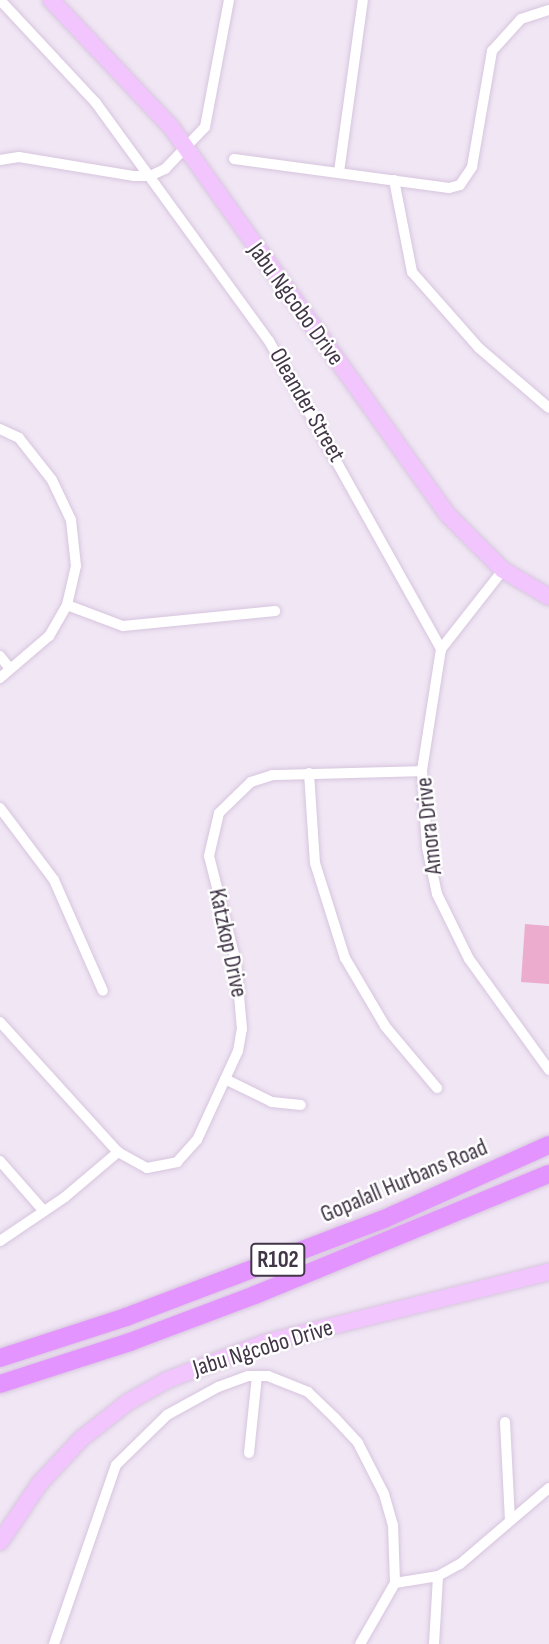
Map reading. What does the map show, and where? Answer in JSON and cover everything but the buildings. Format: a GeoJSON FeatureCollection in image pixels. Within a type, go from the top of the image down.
{"type":"FeatureCollection","features":[{"type":"Feature","properties":{"kind":"main road","name":"Jabu Ngcobo Drive"},"geometry":{"type":"LineString","coordinates":[[51,0],[145,96],[188,149],[447,514],[503,570],[549,597]]}},
{"type":"Feature","properties":{"kind":"main road","name":"Gopalall Hurbans Road"},"geometry":{"type":"LineString","coordinates":[[0,1358],[126,1317],[372,1224],[549,1144]]}},
{"type":"Feature","properties":{"kind":"main road","name":"Gopalall Hurbans Road"},"geometry":{"type":"LineString","coordinates":[[0,1384],[130,1342],[256,1295],[549,1174]]}},
{"type":"Feature","properties":{"kind":"main road","name":"Jabu Ngcobo Drive"},"geometry":{"type":"LineString","coordinates":[[0,1542],[40,1483],[80,1439],[128,1402],[167,1380],[264,1343],[549,1272]]}},
{"type":"Feature","properties":{"kind":"street","name":"Oleander Street"},"geometry":{"type":"LineString","coordinates":[[0,0],[96,103],[296,383],[441,649]]}},
{"type":"Feature","properties":{"kind":"street"},"geometry":{"type":"LineString","coordinates":[[0,160],[19,157],[150,176],[188,149],[205,127],[213,107],[229,0]]}},
{"type":"Feature","properties":{"kind":"street"},"geometry":{"type":"LineString","coordinates":[[339,172],[363,0]]}},
{"type":"Feature","properties":{"kind":"street"},"geometry":{"type":"LineString","coordinates":[[234,159],[449,188],[468,177],[492,51],[521,19],[549,10]]}},
{"type":"Feature","properties":{"kind":"street"},"geometry":{"type":"LineString","coordinates":[[394,180],[412,272],[479,348],[549,408]]}},
{"type":"Feature","properties":{"kind":"street"},"geometry":{"type":"LineString","coordinates":[[0,429],[19,438],[36,455],[71,520],[76,566],[67,605],[49,636],[0,678]]}},
{"type":"Feature","properties":{"kind":"street","name":"Amora Drive"},"geometry":{"type":"LineString","coordinates":[[503,570],[441,649],[422,771],[427,847],[437,894],[469,959],[549,1070]]}},
{"type":"Feature","properties":{"kind":"street"},"geometry":{"type":"LineString","coordinates":[[67,605],[123,626],[275,611]]}},
{"type":"Feature","properties":{"kind":"street"},"geometry":{"type":"LineString","coordinates":[[0,656],[10,669]]}},
{"type":"Feature","properties":{"kind":"street","name":"Katzkop Drive"},"geometry":{"type":"LineString","coordinates":[[0,1022],[118,1152],[147,1168],[177,1162],[197,1140],[240,1040],[243,997],[209,856],[214,825],[230,797],[251,782],[272,775],[422,771]]}},
{"type":"Feature","properties":{"kind":"street"},"geometry":{"type":"LineString","coordinates":[[309,773],[315,863],[345,958],[385,1026],[437,1088]]}},
{"type":"Feature","properties":{"kind":"street"},"geometry":{"type":"LineString","coordinates":[[0,808],[20,829],[54,880],[103,991]]}},
{"type":"Feature","properties":{"kind":"street"},"geometry":{"type":"LineString","coordinates":[[225,1079],[272,1102],[301,1105]]}},
{"type":"Feature","properties":{"kind":"street"},"geometry":{"type":"LineString","coordinates":[[0,1241],[42,1209],[65,1197],[118,1152]]}},
{"type":"Feature","properties":{"kind":"street"},"geometry":{"type":"LineString","coordinates":[[0,1161],[42,1209]]}},
{"type":"Feature","properties":{"kind":"street"},"geometry":{"type":"LineString","coordinates":[[249,1453],[257,1376]]}},
{"type":"Feature","properties":{"kind":"street"},"geometry":{"type":"LineString","coordinates":[[54,1644],[116,1465],[167,1415],[219,1387],[257,1376],[284,1379],[308,1392],[358,1443],[384,1494],[393,1525],[395,1583],[360,1644]]}},
{"type":"Feature","properties":{"kind":"street"},"geometry":{"type":"LineString","coordinates":[[505,1422],[510,1520]]}},
{"type":"Feature","properties":{"kind":"street"},"geometry":{"type":"LineString","coordinates":[[395,1583],[438,1576],[460,1564],[549,1488]]}},
{"type":"Feature","properties":{"kind":"street"},"geometry":{"type":"LineString","coordinates":[[434,1644],[438,1576]]}},
{"type":"Feature","properties":{"kind":"shaded area"},"geometry":{"type":"Polygon","coordinates":[[[525,924],[549,926],[549,984],[521,982],[525,924]]]}}]}
